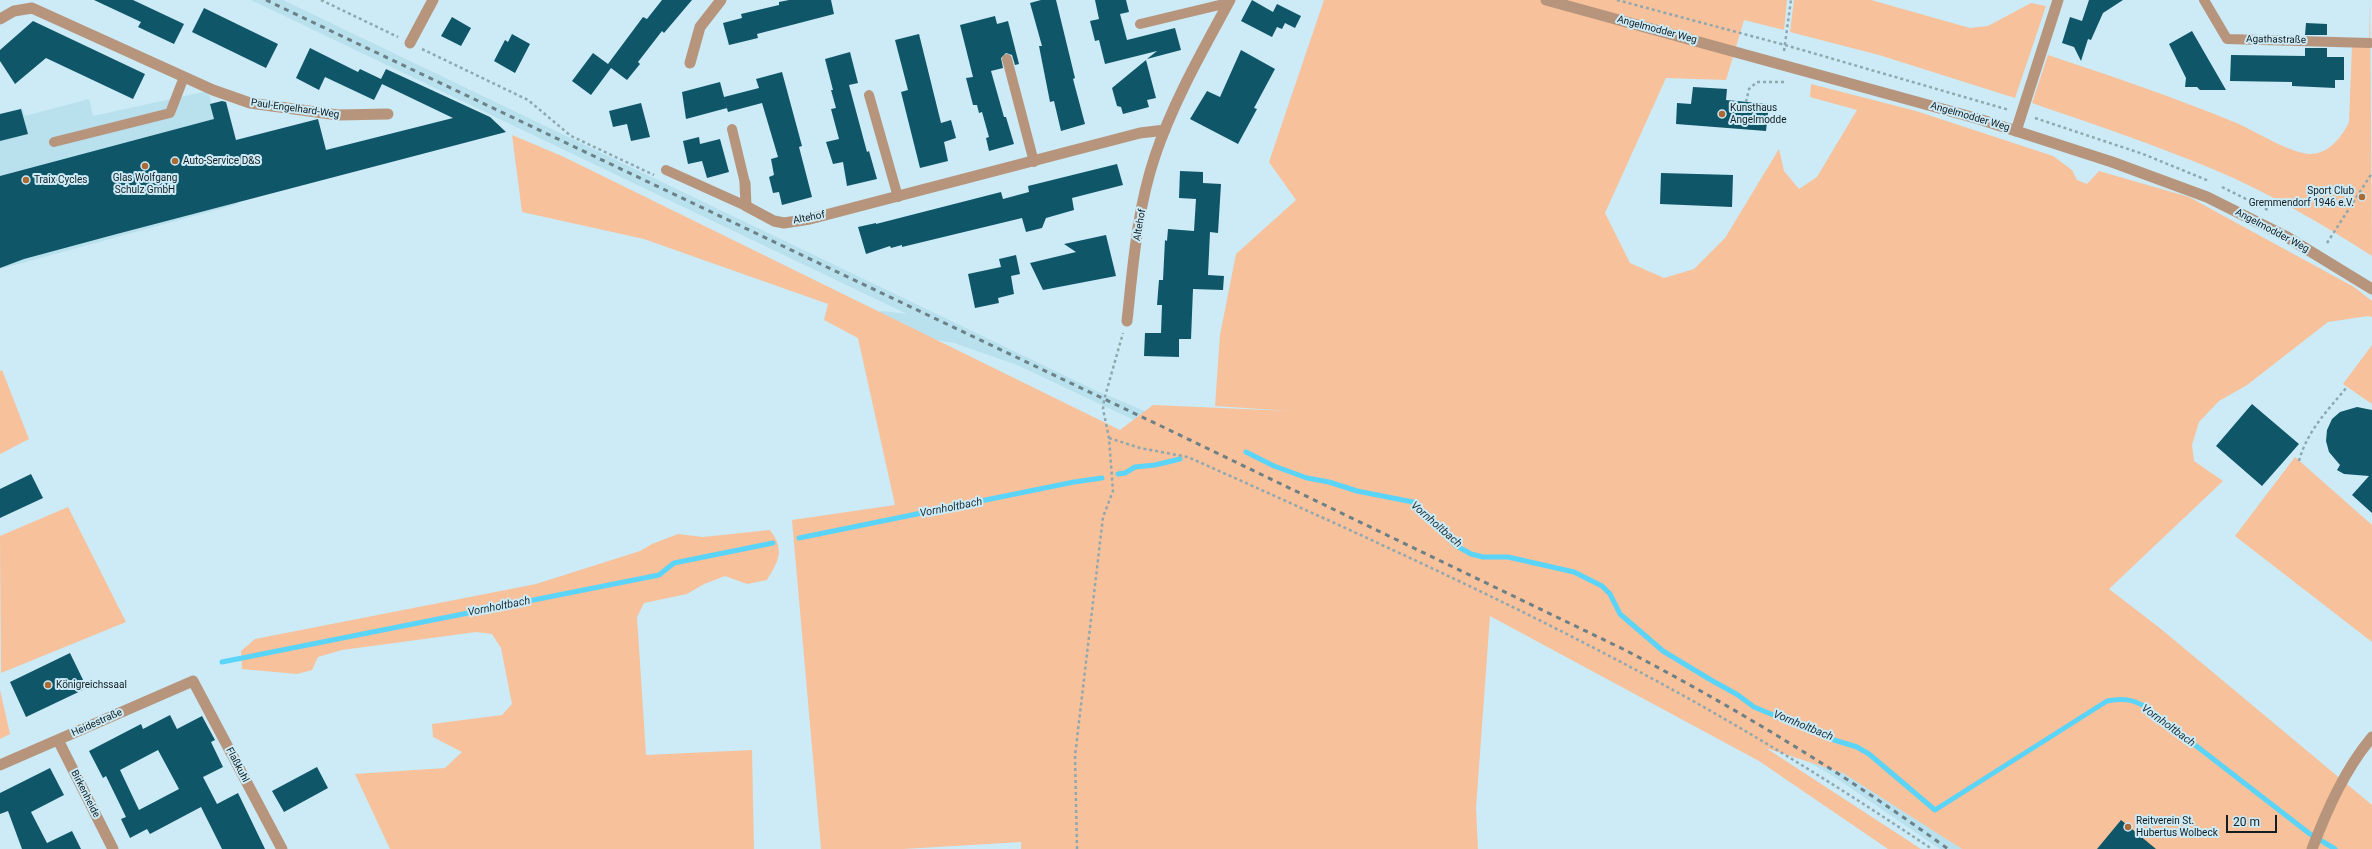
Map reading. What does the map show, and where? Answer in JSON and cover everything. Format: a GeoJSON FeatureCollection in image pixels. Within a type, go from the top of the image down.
{"type":"FeatureCollection","features":[{"type":"Feature","properties":{"kind":"street"},"geometry":{"type":"LineString","coordinates":[[410,43],[434,0]]}},
{"type":"Feature","properties":{"kind":"street"},"geometry":{"type":"LineString","coordinates":[[690,63],[700,27],[721,0]]}},
{"type":"Feature","properties":{"kind":"street","name":"Angelmodder Weg"},"geometry":{"type":"LineString","coordinates":[[1546,0],[2016,131],[2112,162],[2207,197],[2287,238],[2372,289]]}},
{"type":"Feature","properties":{"kind":"street"},"geometry":{"type":"LineString","coordinates":[[2016,131],[2058,0]]}},
{"type":"Feature","properties":{"kind":"street","name":"Altehof"},"geometry":{"type":"LineString","coordinates":[[1127,321],[1138,226],[1154,157],[1164,130],[1229,2]]}},
{"type":"Feature","properties":{"kind":"street","name":"Paul-Engelhard-Weg"},"geometry":{"type":"LineString","coordinates":[[0,19],[14,12],[32,8],[184,77],[250,103],[338,115],[388,114]]}},
{"type":"Feature","properties":{"kind":"street","name":"Altehof"},"geometry":{"type":"LineString","coordinates":[[746,206],[774,221],[784,223],[810,219],[1034,162],[1140,133],[1164,130]]}},
{"type":"Feature","properties":{"kind":"street"},"geometry":{"type":"LineString","coordinates":[[745,183],[746,206]]}},
{"type":"Feature","properties":{"kind":"street","name":"Heidestraße"},"geometry":{"type":"LineString","coordinates":[[0,765],[193,681]]}},
{"type":"Feature","properties":{"kind":"street","name":"Flaßkuhl"},"geometry":{"type":"LineString","coordinates":[[193,681],[282,849]]}},
{"type":"Feature","properties":{"kind":"street"},"geometry":{"type":"LineString","coordinates":[[2312,849],[2336,793],[2357,754],[2372,737]]}},
{"type":"Feature","properties":{"kind":"street","name":"Birkenheide"},"geometry":{"type":"LineString","coordinates":[[58,740],[113,849]]}},
{"type":"Feature","properties":{"kind":"lane","name":"Agathastraße"},"geometry":{"type":"LineString","coordinates":[[2204,0],[2227,39],[2370,43]]}},
{"type":"Feature","properties":{"kind":"lane","name":"Altehof"},"geometry":{"type":"LineString","coordinates":[[1140,24],[1229,2]]}},
{"type":"Feature","properties":{"kind":"lane"},"geometry":{"type":"LineString","coordinates":[[1007,60],[1034,162]]}},
{"type":"Feature","properties":{"kind":"lane"},"geometry":{"type":"LineString","coordinates":[[54,142],[170,113],[184,77]]}},
{"type":"Feature","properties":{"kind":"lane"},"geometry":{"type":"LineString","coordinates":[[869,95],[898,197]]}},
{"type":"Feature","properties":{"kind":"lane"},"geometry":{"type":"LineString","coordinates":[[732,129],[745,183]]}},
{"type":"Feature","properties":{"kind":"lane","name":"Altehof"},"geometry":{"type":"LineString","coordinates":[[666,170],[746,206]]}},
{"type":"Feature","properties":{"kind":"path"},"geometry":{"type":"LineString","coordinates":[[321,0],[390,33]]}},
{"type":"Feature","properties":{"kind":"path"},"geometry":{"type":"LineString","coordinates":[[1780,64],[1791,0]]}},
{"type":"Feature","properties":{"kind":"path"},"geometry":{"type":"LineString","coordinates":[[422,48],[528,100],[571,136],[656,176]]}},
{"type":"Feature","properties":{"kind":"path"},"geometry":{"type":"LineString","coordinates":[[1746,102],[1749,89],[1757,82],[1785,82]]}},
{"type":"Feature","properties":{"kind":"path"},"geometry":{"type":"LineString","coordinates":[[2327,243],[2372,173]]}},
{"type":"Feature","properties":{"kind":"path"},"geometry":{"type":"LineString","coordinates":[[1077,849],[1075,756],[1103,518],[1113,491],[1109,438],[1103,409],[1104,400],[1127,321]]}},
{"type":"Feature","properties":{"kind":"path"},"geometry":{"type":"LineString","coordinates":[[2300,461],[2304,445],[2315,426],[2347,387]]}},
{"type":"Feature","properties":{"kind":"path"},"geometry":{"type":"LineString","coordinates":[[1109,438],[1140,448],[1188,457],[1487,594],[1683,696],[1815,774],[1932,849]]}},
{"type":"Feature","properties":{"kind":"shaded area"},"geometry":{"type":"Polygon","coordinates":[[[251,0],[283,0],[1097,391],[1212,439],[1843,773],[1962,849],[1940,849],[1833,776],[1702,701],[1134,420],[1017,365],[954,343],[824,320],[883,311],[907,314],[251,0]]]}},
{"type":"Feature","properties":{"kind":"shaded area"},"geometry":{"type":"Polygon","coordinates":[[[1324,0],[1787,0],[1784,30],[1744,20],[1726,80],[1666,78],[1605,213],[1630,263],[1664,278],[1694,269],[1725,238],[1779,149],[1784,171],[1799,189],[1817,177],[1857,110],[1810,97],[1811,84],[1916,111],[2053,156],[2072,170],[2077,180],[2087,184],[2099,171],[2189,197],[2354,287],[2372,301],[2372,317],[2368,316],[2328,322],[2247,385],[2219,401],[2199,422],[2192,445],[2194,461],[2223,481],[2109,589],[2161,629],[2372,805],[2372,849],[1962,849],[1843,773],[1766,748],[1921,849],[1888,849],[1759,761],[1490,616],[1476,808],[1478,849],[1021,849],[1021,842],[903,849],[821,849],[792,520],[895,505],[858,338],[824,320],[828,304],[644,239],[522,212],[512,135],[564,157],[1120,430],[1153,405],[1290,411],[1215,406],[1220,335],[1236,254],[1296,200],[1269,162],[1324,0]]]}},
{"type":"Feature","properties":{"kind":"shaded area"},"geometry":{"type":"Polygon","coordinates":[[[1794,0],[1871,0],[1970,28],[1988,26],[2031,3],[2046,6],[2015,98],[1879,55],[1790,32],[1794,0]]]}},
{"type":"Feature","properties":{"kind":"shaded area"},"geometry":{"type":"Polygon","coordinates":[[[2370,0],[2372,256],[2295,210],[2256,189],[2215,170],[2147,143],[2032,103],[2048,55],[2142,87],[2211,113],[2243,126],[2290,149],[2309,154],[2316,154],[2334,144],[2349,122],[2352,45],[2369,45],[2370,0]]]}},
{"type":"Feature","properties":{"kind":"shaded area"},"geometry":{"type":"Polygon","coordinates":[[[208,91],[238,204],[0,269],[0,114],[22,108],[25,116],[89,99],[93,116],[208,91]]]}},
{"type":"Feature","properties":{"kind":"shaded area"},"geometry":{"type":"Polygon","coordinates":[[[2372,345],[2372,404],[2343,384],[2372,345]]]}},
{"type":"Feature","properties":{"kind":"shaded area"},"geometry":{"type":"Polygon","coordinates":[[[2,370],[29,439],[0,454],[0,371],[2,370]]]}},
{"type":"Feature","properties":{"kind":"shaded area"},"geometry":{"type":"Polygon","coordinates":[[[2295,457],[2372,525],[2372,642],[2235,536],[2295,457]]]}},
{"type":"Feature","properties":{"kind":"shaded area"},"geometry":{"type":"Polygon","coordinates":[[[68,507],[126,622],[1,673],[0,536],[68,507]]]}},
{"type":"Feature","properties":{"kind":"shaded area"},"geometry":{"type":"Polygon","coordinates":[[[770,530],[778,543],[779,555],[775,567],[767,580],[747,584],[725,576],[704,584],[687,594],[644,603],[637,617],[646,755],[752,750],[754,849],[390,849],[355,774],[445,768],[462,752],[433,737],[432,724],[502,715],[512,704],[501,648],[492,634],[476,632],[342,650],[318,657],[312,670],[297,674],[242,669],[241,651],[255,639],[536,584],[640,551],[652,544],[678,534],[703,537],[770,530]]]}},
{"type":"Feature","properties":{"kind":"shaded area"},"geometry":{"type":"Polygon","coordinates":[[[0,690],[10,734],[0,739],[0,690]]]}},
{"type":"Feature","properties":{"kind":"building"},"geometry":{"type":"Polygon","coordinates":[[[94,0],[133,0],[184,24],[174,44],[138,27],[141,22],[94,0]]]}},
{"type":"Feature","properties":{"kind":"building"},"geometry":{"type":"Polygon","coordinates":[[[662,0],[692,0],[664,33],[662,31],[638,62],[640,64],[627,80],[611,68],[591,95],[572,81],[593,53],[608,64],[643,17],[647,19],[662,0]]]}},
{"type":"Feature","properties":{"kind":"building"},"geometry":{"type":"Polygon","coordinates":[[[789,0],[831,0],[834,14],[757,34],[758,38],[729,45],[723,23],[742,18],[741,14],[779,5],[779,2],[789,0]]]}},
{"type":"Feature","properties":{"kind":"building"},"geometry":{"type":"Polygon","coordinates":[[[1041,0],[1056,0],[1075,78],[1073,79],[1085,124],[1061,131],[1054,101],[1050,102],[1039,46],[1042,46],[1030,3],[1041,0]]]}},
{"type":"Feature","properties":{"kind":"building"},"geometry":{"type":"Polygon","coordinates":[[[1095,0],[1126,0],[1129,12],[1120,14],[1127,40],[1175,28],[1181,50],[1147,59],[1157,51],[1105,64],[1099,40],[1095,41],[1090,21],[1099,19],[1095,0]]]}},
{"type":"Feature","properties":{"kind":"building"},"geometry":{"type":"Polygon","coordinates":[[[1252,0],[1273,12],[1277,4],[1301,16],[1295,28],[1285,23],[1282,29],[1277,27],[1272,37],[1241,21],[1252,0]]]}},
{"type":"Feature","properties":{"kind":"building"},"geometry":{"type":"Polygon","coordinates":[[[2089,0],[2123,0],[2103,13],[2091,40],[2088,39],[2081,61],[2074,47],[2062,43],[2070,17],[2082,21],[2089,0]]]}},
{"type":"Feature","properties":{"kind":"building"},"geometry":{"type":"Polygon","coordinates":[[[204,8],[278,44],[266,68],[192,32],[204,8]]]}},
{"type":"Feature","properties":{"kind":"building"},"geometry":{"type":"Polygon","coordinates":[[[995,16],[997,24],[1008,21],[1019,64],[1015,65],[1012,55],[1006,53],[1001,58],[1003,68],[991,71],[1004,117],[1006,117],[1014,144],[989,151],[986,138],[989,137],[982,112],[979,113],[977,105],[973,105],[966,78],[973,77],[960,25],[995,16]]]}},
{"type":"Feature","properties":{"kind":"building"},"geometry":{"type":"Polygon","coordinates":[[[452,17],[471,28],[461,46],[441,36],[452,17]]]}},
{"type":"Feature","properties":{"kind":"building"},"geometry":{"type":"Polygon","coordinates":[[[33,21],[145,74],[133,99],[46,58],[15,84],[0,61],[0,50],[33,21]]]}},
{"type":"Feature","properties":{"kind":"building"},"geometry":{"type":"Polygon","coordinates":[[[2306,23],[2327,24],[2327,35],[2305,35],[2306,23]]]}},
{"type":"Feature","properties":{"kind":"building"},"geometry":{"type":"Polygon","coordinates":[[[2192,31],[2226,90],[2200,90],[2197,87],[2185,87],[2186,78],[2169,44],[2192,31]]]}},
{"type":"Feature","properties":{"kind":"building"},"geometry":{"type":"Polygon","coordinates":[[[512,34],[530,44],[515,73],[494,61],[505,40],[508,42],[512,34]]]}},
{"type":"Feature","properties":{"kind":"building"},"geometry":{"type":"Polygon","coordinates":[[[919,34],[941,123],[951,120],[956,138],[944,142],[948,161],[920,168],[901,92],[908,90],[895,40],[919,34]]]}},
{"type":"Feature","properties":{"kind":"building"},"geometry":{"type":"Polygon","coordinates":[[[310,48],[358,72],[360,69],[381,79],[386,69],[490,117],[506,132],[113,235],[24,259],[0,268],[0,176],[214,119],[210,104],[222,101],[226,102],[236,140],[318,119],[326,150],[453,118],[382,84],[374,100],[325,77],[319,90],[296,78],[310,48]]]}},
{"type":"Feature","properties":{"kind":"building"},"geometry":{"type":"Polygon","coordinates":[[[2305,48],[2327,48],[2327,57],[2344,57],[2344,80],[2335,80],[2335,88],[2292,86],[2292,82],[2230,81],[2231,55],[2305,56],[2305,48]]]}},
{"type":"Feature","properties":{"kind":"building"},"geometry":{"type":"Polygon","coordinates":[[[1241,50],[1275,69],[1254,108],[1257,109],[1238,144],[1190,119],[1207,91],[1220,97],[1241,50]]]}},
{"type":"Feature","properties":{"kind":"building"},"geometry":{"type":"Polygon","coordinates":[[[850,52],[858,83],[849,85],[867,152],[869,151],[877,179],[847,186],[843,162],[833,164],[826,142],[839,139],[831,109],[836,108],[825,59],[850,52]]]}},
{"type":"Feature","properties":{"kind":"building"},"geometry":{"type":"Polygon","coordinates":[[[1146,60],[1156,98],[1147,100],[1149,107],[1123,114],[1121,107],[1117,106],[1112,88],[1146,60]]]}},
{"type":"Feature","properties":{"kind":"building"},"geometry":{"type":"Polygon","coordinates":[[[782,72],[802,146],[799,147],[812,197],[782,205],[779,192],[773,193],[769,177],[774,175],[771,159],[778,157],[762,103],[728,112],[724,97],[759,88],[756,79],[782,72]]]}},
{"type":"Feature","properties":{"kind":"building"},"geometry":{"type":"Polygon","coordinates":[[[720,82],[727,108],[686,119],[682,92],[720,82]]]}},
{"type":"Feature","properties":{"kind":"building","name":"Kunsthaus Angelmodde"},"geometry":{"type":"Polygon","coordinates":[[[1693,87],[1727,89],[1726,100],[1769,104],[1766,131],[1676,124],[1677,103],[1691,104],[1693,87]]]}},
{"type":"Feature","properties":{"kind":"building"},"geometry":{"type":"Polygon","coordinates":[[[641,103],[650,137],[631,141],[627,124],[613,127],[609,111],[641,103]]]}},
{"type":"Feature","properties":{"kind":"building"},"geometry":{"type":"Polygon","coordinates":[[[21,109],[28,134],[0,141],[0,114],[21,109]]]}},
{"type":"Feature","properties":{"kind":"building"},"geometry":{"type":"Polygon","coordinates":[[[699,137],[700,144],[720,139],[729,172],[707,178],[702,161],[688,164],[683,141],[699,137]]]}},
{"type":"Feature","properties":{"kind":"building"},"geometry":{"type":"Polygon","coordinates":[[[1117,164],[1123,185],[1072,198],[1074,210],[1046,218],[1042,228],[1026,232],[1022,218],[902,247],[902,245],[891,248],[890,246],[866,254],[858,227],[876,224],[1001,192],[1003,199],[1029,192],[1028,186],[1117,164]]]}},
{"type":"Feature","properties":{"kind":"building"},"geometry":{"type":"Polygon","coordinates":[[[1180,171],[1203,172],[1203,183],[1221,184],[1218,233],[1210,232],[1208,275],[1224,276],[1223,290],[1193,289],[1191,339],[1179,339],[1179,357],[1144,356],[1145,333],[1161,333],[1162,305],[1157,305],[1159,280],[1163,280],[1165,240],[1167,241],[1168,229],[1194,231],[1196,199],[1179,198],[1180,171]]]}},
{"type":"Feature","properties":{"kind":"building"},"geometry":{"type":"Polygon","coordinates":[[[1661,173],[1733,175],[1732,207],[1660,204],[1661,173]]]}},
{"type":"Feature","properties":{"kind":"building"},"geometry":{"type":"Polygon","coordinates":[[[1106,235],[1116,276],[1043,290],[1030,263],[1076,252],[1064,244],[1106,235]]]}},
{"type":"Feature","properties":{"kind":"building"},"geometry":{"type":"Polygon","coordinates":[[[1016,255],[1020,274],[1011,276],[1014,294],[998,298],[999,303],[975,308],[968,274],[1001,267],[999,259],[1016,255]]]}},
{"type":"Feature","properties":{"kind":"building"},"geometry":{"type":"Polygon","coordinates":[[[2252,404],[2299,444],[2262,486],[2216,446],[2252,404]]]}},
{"type":"Feature","properties":{"kind":"building"},"geometry":{"type":"Polygon","coordinates":[[[2357,407],[2372,410],[2372,513],[2352,495],[2369,476],[2344,474],[2337,470],[2340,465],[2329,452],[2326,441],[2327,430],[2332,419],[2340,412],[2357,407]]]}},
{"type":"Feature","properties":{"kind":"building"},"geometry":{"type":"Polygon","coordinates":[[[31,474],[43,498],[0,518],[0,489],[31,474]]]}},
{"type":"Feature","properties":{"kind":"building","name":"Königreichssaal"},"geometry":{"type":"Polygon","coordinates":[[[70,653],[87,688],[26,717],[10,682],[70,653]]]}},
{"type":"Feature","properties":{"kind":"building"},"geometry":{"type":"Polygon","coordinates":[[[170,715],[177,729],[202,716],[215,740],[211,742],[223,767],[203,777],[217,804],[238,793],[265,849],[222,849],[201,807],[150,834],[147,829],[130,838],[121,819],[126,817],[106,776],[103,778],[89,751],[141,724],[143,729],[170,715]],[[158,750],[120,770],[139,810],[179,789],[158,750]]]}},
{"type":"Feature","properties":{"kind":"building"},"geometry":{"type":"Polygon","coordinates":[[[317,767],[328,788],[284,812],[272,791],[317,767]]]}},
{"type":"Feature","properties":{"kind":"building"},"geometry":{"type":"Polygon","coordinates":[[[50,768],[64,795],[31,812],[47,843],[72,831],[81,849],[22,849],[8,811],[0,814],[0,793],[50,768]]]}},
{"type":"Feature","properties":{"kind":"building"},"geometry":{"type":"Polygon","coordinates":[[[2121,820],[2156,849],[2097,849],[2121,820]]]}},
{"type":"Feature","properties":{"kind":"waterway","name":"Vornholtbach"},"geometry":{"type":"LineString","coordinates":[[1246,452],[1274,466],[1307,478],[1329,482],[1357,491],[1413,502],[1455,545],[1471,554],[1483,557],[1508,557],[1574,572],[1602,586],[1610,594],[1620,614],[1663,651],[1738,695],[1754,707],[1834,740],[1857,747],[1869,754],[1935,810],[2107,701],[2127,700],[2136,702],[2146,707],[2310,834],[2335,849]]}},
{"type":"Feature","properties":{"kind":"waterway","name":"Vornholtbach"},"geometry":{"type":"LineString","coordinates":[[1118,474],[1125,473],[1135,467],[1155,465],[1180,459]]}},
{"type":"Feature","properties":{"kind":"waterway","name":"Vornholtbach"},"geometry":{"type":"LineString","coordinates":[[799,538],[1074,482],[1102,478]]}},
{"type":"Feature","properties":{"kind":"waterway","name":"Vornholtbach"},"geometry":{"type":"LineString","coordinates":[[222,662],[659,575],[674,563],[773,543]]}},
{"type":"Feature","properties":{"kind":"railway"},"geometry":{"type":"LineString","coordinates":[[266,0],[1163,427],[1623,649],[1748,718],[1830,768],[1870,794],[1948,849]]}},
{"type":"Feature","properties":{"kind":"place","name":"Kunsthaus Angelmodde"},"geometry":{"type":"Point","coordinates":[1722,114]}},
{"type":"Feature","properties":{"kind":"place","name":"Auto-Service D&S"},"geometry":{"type":"Point","coordinates":[175,161]}},
{"type":"Feature","properties":{"kind":"place","name":"Glas Wolfgang Schulz GmbH"},"geometry":{"type":"Point","coordinates":[145,166]}},
{"type":"Feature","properties":{"kind":"place","name":"Traix Cycles"},"geometry":{"type":"Point","coordinates":[26,180]}},
{"type":"Feature","properties":{"kind":"place","name":"Sport Club Gremmendorf 1946 e.V."},"geometry":{"type":"Point","coordinates":[2362,197]}},
{"type":"Feature","properties":{"kind":"place","name":"Königreichssaal"},"geometry":{"type":"Point","coordinates":[48,685]}},
{"type":"Feature","properties":{"kind":"place","name":"Reitverein St. Hubertus Wolbeck"},"geometry":{"type":"Point","coordinates":[2128,827]}}]}
